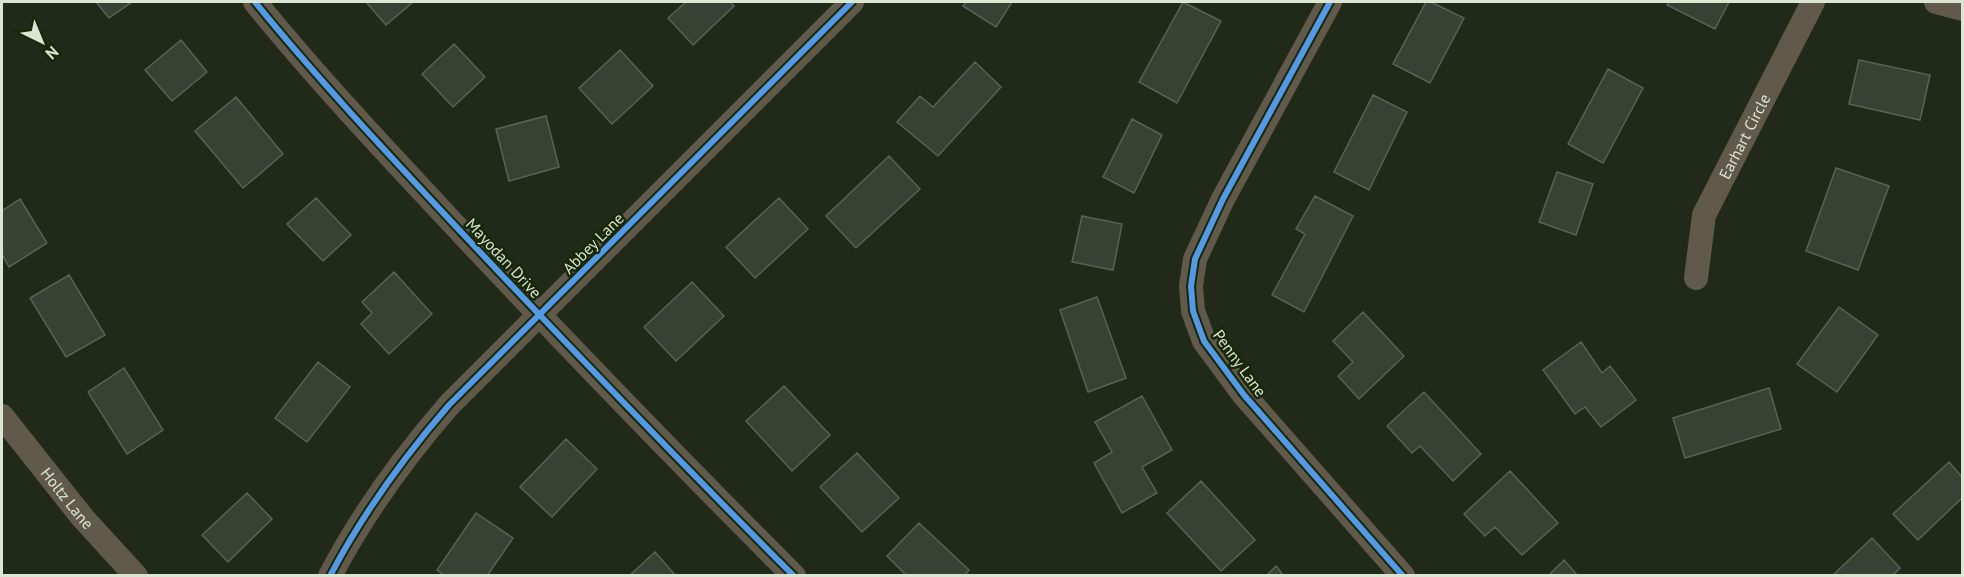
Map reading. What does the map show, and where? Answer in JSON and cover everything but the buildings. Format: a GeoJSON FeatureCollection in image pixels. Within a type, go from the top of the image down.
{"type":"FeatureCollection","features":[{"type":"Feature","properties":{"kind":"street","name":"Mayodan Drive"},"geometry":{"type":"LineString","coordinates":[[255,2],[343,105],[540,316],[794,576]]}},
{"type":"Feature","properties":{"kind":"street","name":"Abbey Lane"},"geometry":{"type":"LineString","coordinates":[[330,576],[351,536],[384,485],[449,405],[852,2]]}},
{"type":"Feature","properties":{"kind":"street","name":"Penny Lane"},"geometry":{"type":"LineString","coordinates":[[1330,2],[1223,199],[1195,259],[1191,286],[1193,311],[1204,341],[1244,394],[1403,576]]}},
{"type":"Feature","properties":{"kind":"street","name":"Earhart Circle"},"geometry":{"type":"LineString","coordinates":[[1696,278],[1704,214],[1813,2]]}},
{"type":"Feature","properties":{"kind":"street"},"geometry":{"type":"LineString","coordinates":[[1936,2],[1962,9]]}},
{"type":"Feature","properties":{"kind":"street","name":"Holtz Lane"},"geometry":{"type":"LineString","coordinates":[[2,416],[82,517],[136,576]]}},
{"type":"Feature","properties":{"kind":"cycle path"},"geometry":{"type":"LineString","coordinates":[[255,2],[331,91],[463,234],[710,492],[794,576]]}},
{"type":"Feature","properties":{"kind":"cycle path"},"geometry":{"type":"LineString","coordinates":[[330,576],[356,530],[385,487],[449,405],[852,2]]}},
{"type":"Feature","properties":{"kind":"cycle path"},"geometry":{"type":"LineString","coordinates":[[1330,2],[1223,199],[1195,259],[1191,286],[1193,311],[1204,341],[1244,395],[1403,576]]}}]}
